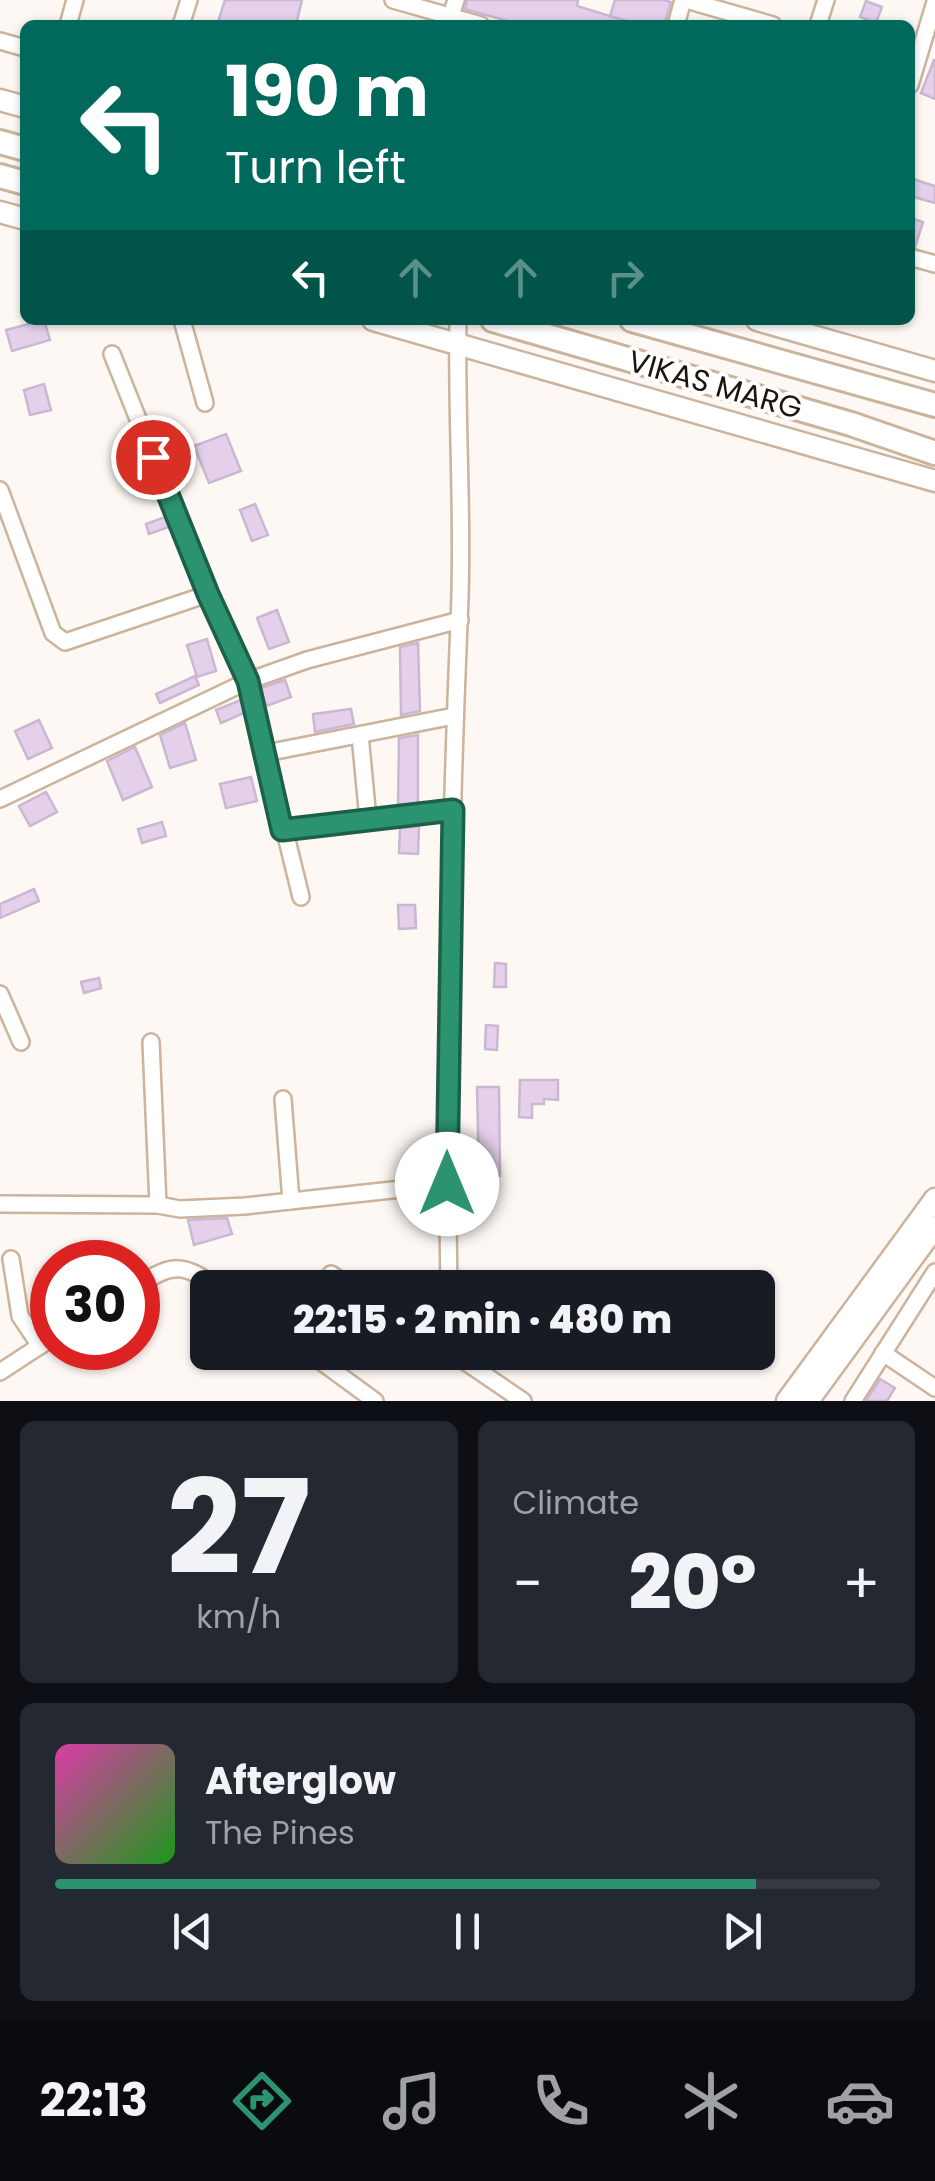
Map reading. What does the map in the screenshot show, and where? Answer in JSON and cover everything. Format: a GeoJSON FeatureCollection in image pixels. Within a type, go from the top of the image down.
{"type":"FeatureCollection","features":[{"type":"Feature","properties":{"kind":"main road","name":"VIKAS MARG"},"geometry":{"type":"LineString","coordinates":[[511,325],[851,424],[935,453]]}},
{"type":"Feature","properties":{"kind":"main road","name":"VIKAS MARG"},"geometry":{"type":"LineString","coordinates":[[650,325],[935,406]]}},
{"type":"Feature","properties":{"kind":"street"},"geometry":{"type":"LineString","coordinates":[[394,0],[452,14]]}},
{"type":"Feature","properties":{"kind":"street"},"geometry":{"type":"LineString","coordinates":[[684,0],[720,4],[761,20]]}},
{"type":"Feature","properties":{"kind":"street"},"geometry":{"type":"LineString","coordinates":[[915,69],[935,2]]}},
{"type":"Feature","properties":{"kind":"street"},"geometry":{"type":"LineString","coordinates":[[183,325],[205,404]]}},
{"type":"Feature","properties":{"kind":"street"},"geometry":{"type":"LineString","coordinates":[[391,325],[935,481]]}},
{"type":"Feature","properties":{"kind":"street"},"geometry":{"type":"LineString","coordinates":[[449,1270],[447,1184],[454,716],[460,620],[458,325]]}},
{"type":"Feature","properties":{"kind":"street"},"geometry":{"type":"LineString","coordinates":[[774,325],[935,371]]}},
{"type":"Feature","properties":{"kind":"street"},"geometry":{"type":"LineString","coordinates":[[112,354],[208,594],[248,681],[301,897]]}},
{"type":"Feature","properties":{"kind":"street"},"geometry":{"type":"LineString","coordinates":[[0,490],[53,633],[65,642],[208,594]]}},
{"type":"Feature","properties":{"kind":"street"},"geometry":{"type":"LineString","coordinates":[[0,799],[248,681],[307,660],[460,620]]}},
{"type":"Feature","properties":{"kind":"street"},"geometry":{"type":"LineString","coordinates":[[266,753],[454,716]]}},
{"type":"Feature","properties":{"kind":"street"},"geometry":{"type":"LineString","coordinates":[[360,734],[368,820]]}},
{"type":"Feature","properties":{"kind":"street"},"geometry":{"type":"LineString","coordinates":[[282,830],[453,810]]}},
{"type":"Feature","properties":{"kind":"street"},"geometry":{"type":"LineString","coordinates":[[0,994],[21,1042]]}},
{"type":"Feature","properties":{"kind":"street"},"geometry":{"type":"LineString","coordinates":[[151,1042],[158,1205]]}},
{"type":"Feature","properties":{"kind":"street"},"geometry":{"type":"LineString","coordinates":[[283,1099],[290,1202]]}},
{"type":"Feature","properties":{"kind":"street"},"geometry":{"type":"LineString","coordinates":[[0,1204],[158,1205],[180,1210],[447,1184]]}},
{"type":"Feature","properties":{"kind":"street"},"geometry":{"type":"LineString","coordinates":[[787,1401],[935,1199]]}},
{"type":"Feature","properties":{"kind":"street"},"geometry":{"type":"LineString","coordinates":[[808,1401],[935,1226]]}},
{"type":"Feature","properties":{"kind":"street"},"geometry":{"type":"LineString","coordinates":[[11,1259],[20,1316],[30,1326]]}},
{"type":"Feature","properties":{"kind":"street"},"geometry":{"type":"LineString","coordinates":[[160,1274],[174,1267],[190,1270]]}},
{"type":"Feature","properties":{"kind":"street"},"geometry":{"type":"LineString","coordinates":[[853,1401],[935,1272]]}},
{"type":"Feature","properties":{"kind":"street"},"geometry":{"type":"LineString","coordinates":[[0,1372],[30,1352]]}},
{"type":"Feature","properties":{"kind":"street"},"geometry":{"type":"LineString","coordinates":[[884,1353],[935,1388]]}},
{"type":"Feature","properties":{"kind":"street"},"geometry":{"type":"LineString","coordinates":[[333,1370],[375,1401]]}},
{"type":"Feature","properties":{"kind":"street"},"geometry":{"type":"LineString","coordinates":[[478,1370],[524,1401]]}},
{"type":"Feature","properties":{"kind":"building"},"geometry":{"type":"Polygon","coordinates":[[[225,0],[302,0],[297,20],[219,20],[225,0]]]}},
{"type":"Feature","properties":{"kind":"building"},"geometry":{"type":"Polygon","coordinates":[[[467,0],[578,0],[577,6],[622,20],[504,20],[465,9],[467,0]]]}},
{"type":"Feature","properties":{"kind":"building"},"geometry":{"type":"Polygon","coordinates":[[[615,0],[671,2],[666,20],[623,20],[610,16],[615,0]]]}},
{"type":"Feature","properties":{"kind":"building"},"geometry":{"type":"Polygon","coordinates":[[[866,1],[882,7],[877,20],[860,17],[866,1]]]}},
{"type":"Feature","properties":{"kind":"building"},"geometry":{"type":"Polygon","coordinates":[[[935,60],[935,99],[921,93],[935,60]]]}},
{"type":"Feature","properties":{"kind":"building"},"geometry":{"type":"Polygon","coordinates":[[[915,180],[935,186],[935,203],[915,197],[915,180]]]}},
{"type":"Feature","properties":{"kind":"building"},"geometry":{"type":"Polygon","coordinates":[[[915,220],[923,222],[915,247],[915,220]]]}},
{"type":"Feature","properties":{"kind":"building"},"geometry":{"type":"Polygon","coordinates":[[[46,325],[50,340],[12,351],[6,330],[46,325]]]}},
{"type":"Feature","properties":{"kind":"building"},"geometry":{"type":"Polygon","coordinates":[[[44,384],[51,410],[30,415],[24,390],[44,384]]]}},
{"type":"Feature","properties":{"kind":"building"},"geometry":{"type":"Polygon","coordinates":[[[226,434],[241,471],[209,483],[194,446],[226,434]]]}},
{"type":"Feature","properties":{"kind":"building"},"geometry":{"type":"Polygon","coordinates":[[[255,504],[268,535],[252,541],[240,510],[255,504]]]}},
{"type":"Feature","properties":{"kind":"building"},"geometry":{"type":"Polygon","coordinates":[[[165,517],[169,527],[149,534],[146,524],[165,517]]]}},
{"type":"Feature","properties":{"kind":"building"},"geometry":{"type":"Polygon","coordinates":[[[277,610],[289,642],[269,649],[257,618],[277,610]]]}},
{"type":"Feature","properties":{"kind":"building"},"geometry":{"type":"Polygon","coordinates":[[[207,639],[216,671],[197,677],[187,645],[207,639]]]}},
{"type":"Feature","properties":{"kind":"building"},"geometry":{"type":"Polygon","coordinates":[[[418,643],[420,711],[401,715],[400,647],[418,643]]]}},
{"type":"Feature","properties":{"kind":"building"},"geometry":{"type":"Polygon","coordinates":[[[195,676],[199,685],[160,703],[156,694],[195,676]]]}},
{"type":"Feature","properties":{"kind":"building"},"geometry":{"type":"Polygon","coordinates":[[[285,680],[291,697],[266,706],[261,688],[285,680]]]}},
{"type":"Feature","properties":{"kind":"building"},"geometry":{"type":"Polygon","coordinates":[[[241,700],[244,713],[221,723],[216,710],[241,700]]]}},
{"type":"Feature","properties":{"kind":"building"},"geometry":{"type":"Polygon","coordinates":[[[351,709],[354,724],[315,732],[313,714],[351,709]]]}},
{"type":"Feature","properties":{"kind":"building"},"geometry":{"type":"Polygon","coordinates":[[[39,720],[52,748],[28,759],[15,731],[39,720]]]}},
{"type":"Feature","properties":{"kind":"building"},"geometry":{"type":"Polygon","coordinates":[[[185,723],[196,760],[170,768],[160,735],[185,723]]]}},
{"type":"Feature","properties":{"kind":"building"},"geometry":{"type":"Polygon","coordinates":[[[418,735],[418,804],[398,805],[399,738],[418,735]]]}},
{"type":"Feature","properties":{"kind":"building"},"geometry":{"type":"Polygon","coordinates":[[[135,747],[152,787],[123,800],[107,761],[135,747]]]}},
{"type":"Feature","properties":{"kind":"building"},"geometry":{"type":"Polygon","coordinates":[[[251,777],[257,801],[226,808],[220,784],[251,777]]]}},
{"type":"Feature","properties":{"kind":"building"},"geometry":{"type":"Polygon","coordinates":[[[46,792],[57,812],[30,826],[19,806],[46,792]]]}},
{"type":"Feature","properties":{"kind":"building"},"geometry":{"type":"Polygon","coordinates":[[[162,822],[166,836],[142,843],[138,829],[162,822]]]}},
{"type":"Feature","properties":{"kind":"building"},"geometry":{"type":"Polygon","coordinates":[[[419,826],[418,854],[399,853],[400,828],[419,826]]]}},
{"type":"Feature","properties":{"kind":"building"},"geometry":{"type":"Polygon","coordinates":[[[34,889],[39,901],[0,918],[0,904],[34,889]]]}},
{"type":"Feature","properties":{"kind":"building"},"geometry":{"type":"Polygon","coordinates":[[[398,905],[415,905],[416,928],[399,929],[398,905]]]}},
{"type":"Feature","properties":{"kind":"building"},"geometry":{"type":"Polygon","coordinates":[[[495,963],[506,964],[506,987],[494,987],[495,963]]]}},
{"type":"Feature","properties":{"kind":"building"},"geometry":{"type":"Polygon","coordinates":[[[99,978],[101,988],[84,993],[81,982],[99,978]]]}},
{"type":"Feature","properties":{"kind":"building"},"geometry":{"type":"Polygon","coordinates":[[[486,1025],[498,1026],[497,1050],[485,1049],[486,1025]]]}},
{"type":"Feature","properties":{"kind":"building"},"geometry":{"type":"Polygon","coordinates":[[[520,1080],[558,1080],[558,1100],[544,1099],[544,1104],[532,1104],[532,1118],[519,1117],[520,1080]]]}},
{"type":"Feature","properties":{"kind":"building"},"geometry":{"type":"Polygon","coordinates":[[[477,1087],[499,1087],[500,1176],[479,1176],[477,1087]]]}},
{"type":"Feature","properties":{"kind":"building"},"geometry":{"type":"Polygon","coordinates":[[[227,1218],[232,1234],[194,1245],[188,1220],[227,1218]]]}},
{"type":"Feature","properties":{"kind":"building"},"geometry":{"type":"Polygon","coordinates":[[[880,1379],[895,1388],[887,1401],[866,1401],[880,1379]]]}},
{"type":"Feature","properties":{"kind":"route"},"geometry":{"type":"LineString","coordinates":[[153,457],[248,681],[282,830],[453,810],[447,1184]]}}]}
